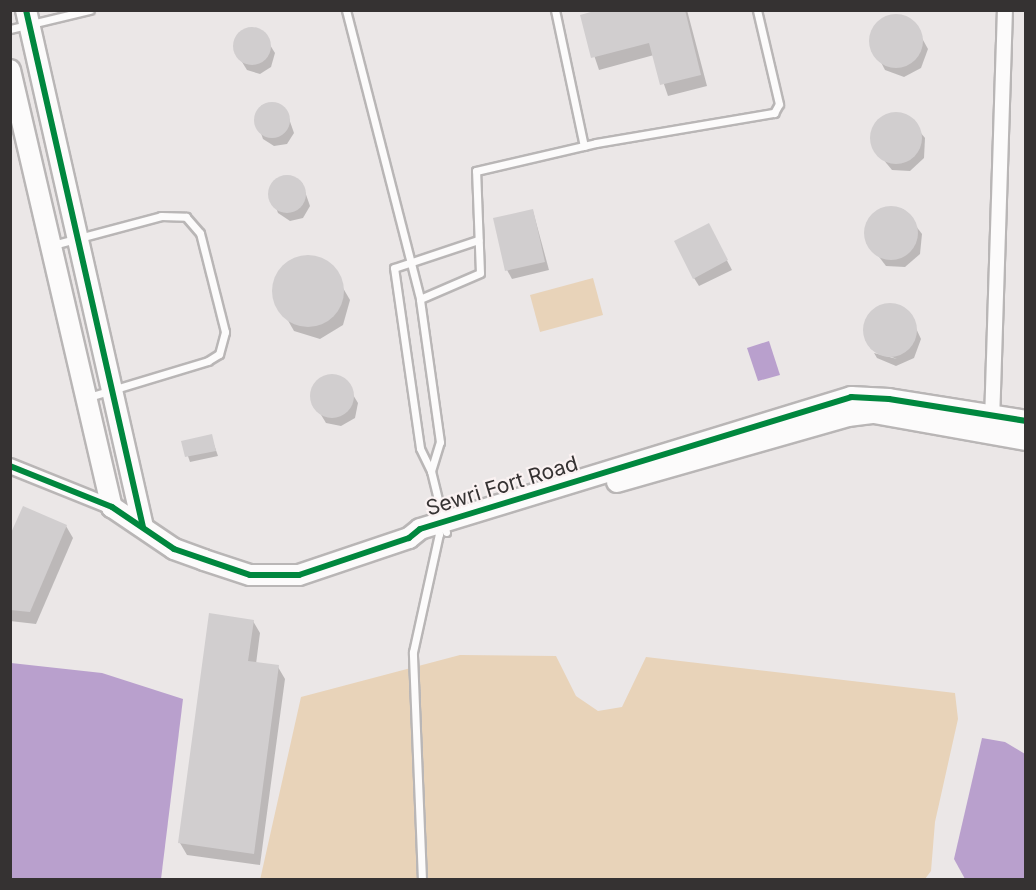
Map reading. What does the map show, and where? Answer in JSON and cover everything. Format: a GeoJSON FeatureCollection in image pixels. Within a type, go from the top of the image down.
{"type":"FeatureCollection","features":[{"type":"Feature","properties":{"kind":"street"},"geometry":{"type":"LineString","coordinates":[[1005,10],[992,423],[1026,440]]}},
{"type":"Feature","properties":{"kind":"street"},"geometry":{"type":"LineString","coordinates":[[22,21],[143,528]]}},
{"type":"Feature","properties":{"kind":"street"},"geometry":{"type":"LineString","coordinates":[[10,70],[112,507]]}},
{"type":"Feature","properties":{"kind":"street","name":"Sewri Fort Road"},"geometry":{"type":"LineString","coordinates":[[10,466],[112,507],[174,549],[249,576],[299,575],[409,538],[419,530],[441,528],[765,431],[851,397],[992,423],[1026,421]]}},
{"type":"Feature","properties":{"kind":"lane"},"geometry":{"type":"LineString","coordinates":[[22,21],[90,10]]}},
{"type":"Feature","properties":{"kind":"lane"},"geometry":{"type":"LineString","coordinates":[[346,10],[420,299],[440,442],[431,471]]}},
{"type":"Feature","properties":{"kind":"lane"},"geometry":{"type":"LineString","coordinates":[[555,10],[584,146]]}},
{"type":"Feature","properties":{"kind":"lane"},"geometry":{"type":"LineString","coordinates":[[420,299],[480,273],[476,171],[584,146],[774,112],[778,104],[757,10]]}},
{"type":"Feature","properties":{"kind":"lane"},"geometry":{"type":"LineString","coordinates":[[51,245],[161,216],[186,217],[200,232],[225,332],[219,354],[208,361],[87,398]]}},
{"type":"Feature","properties":{"kind":"lane"},"geometry":{"type":"LineString","coordinates":[[422,879],[413,652],[441,528],[431,471],[420,448],[394,268],[478,240]]}},
{"type":"Feature","properties":{"kind":"shaded area"},"geometry":{"type":"Polygon","coordinates":[[[593,278],[603,315],[540,332],[530,295],[593,278]]]}},
{"type":"Feature","properties":{"kind":"shaded area"},"geometry":{"type":"Polygon","coordinates":[[[769,341],[780,375],[758,381],[747,348],[769,341]]]}},
{"type":"Feature","properties":{"kind":"shaded area"},"geometry":{"type":"Polygon","coordinates":[[[460,655],[556,656],[576,696],[598,711],[622,707],[646,657],[955,693],[958,719],[935,822],[931,871],[925,879],[260,880],[301,697],[460,655]]]}},
{"type":"Feature","properties":{"kind":"shaded area"},"geometry":{"type":"Polygon","coordinates":[[[11,663],[102,673],[183,699],[161,879],[11,879],[11,663]]]}},
{"type":"Feature","properties":{"kind":"shaded area"},"geometry":{"type":"Polygon","coordinates":[[[982,738],[1005,742],[1025,754],[1025,879],[965,879],[954,859],[982,738]]]}},
{"type":"Feature","properties":{"kind":"building"},"geometry":{"type":"Polygon","coordinates":[[[598,10],[685,10],[701,75],[660,85],[649,43],[591,58],[580,15],[598,10]]]}},
{"type":"Feature","properties":{"kind":"building"},"geometry":{"type":"Polygon","coordinates":[[[891,14],[901,14],[911,18],[919,26],[923,41],[919,56],[911,64],[901,68],[891,68],[881,64],[873,56],[869,46],[869,36],[873,26],[881,18],[891,14]]]}},
{"type":"Feature","properties":{"kind":"building"},"geometry":{"type":"Polygon","coordinates":[[[252,27],[266,32],[271,46],[266,60],[252,65],[238,60],[233,46],[238,32],[252,27]]]}},
{"type":"Feature","properties":{"kind":"building"},"geometry":{"type":"Polygon","coordinates":[[[272,102],[285,107],[290,120],[285,133],[272,138],[259,133],[254,120],[259,107],[272,102]]]}},
{"type":"Feature","properties":{"kind":"building"},"geometry":{"type":"Polygon","coordinates":[[[891,112],[901,112],[911,116],[918,123],[922,138],[918,153],[911,160],[901,164],[891,164],[881,160],[874,153],[870,143],[870,133],[874,123],[881,116],[891,112]]]}},
{"type":"Feature","properties":{"kind":"building"},"geometry":{"type":"Polygon","coordinates":[[[287,175],[294,176],[300,181],[305,187],[305,201],[300,207],[294,212],[287,213],[280,212],[274,207],[269,201],[268,194],[269,187],[274,181],[280,176],[287,175]]]}},
{"type":"Feature","properties":{"kind":"building"},"geometry":{"type":"Polygon","coordinates":[[[886,206],[896,206],[906,210],[914,218],[918,233],[914,248],[906,256],[896,260],[886,260],[876,256],[868,248],[864,238],[864,228],[868,218],[876,210],[886,206]]]}},
{"type":"Feature","properties":{"kind":"building"},"geometry":{"type":"Polygon","coordinates":[[[533,209],[545,262],[505,271],[493,218],[533,209]]]}},
{"type":"Feature","properties":{"kind":"building"},"geometry":{"type":"Polygon","coordinates":[[[709,223],[728,260],[693,279],[674,241],[709,223]]]}},
{"type":"Feature","properties":{"kind":"building"},"geometry":{"type":"Polygon","coordinates":[[[308,255],[328,261],[338,271],[344,291],[338,311],[328,321],[308,327],[288,321],[278,311],[272,291],[278,271],[288,261],[308,255]]]}},
{"type":"Feature","properties":{"kind":"building"},"geometry":{"type":"Polygon","coordinates":[[[885,303],[895,303],[905,307],[913,315],[917,330],[913,345],[905,353],[895,357],[885,357],[875,353],[867,345],[863,335],[863,325],[867,315],[875,307],[885,303]]]}},
{"type":"Feature","properties":{"kind":"building"},"geometry":{"type":"Polygon","coordinates":[[[332,374],[347,381],[354,396],[347,411],[332,418],[317,411],[310,396],[317,381],[332,374]]]}},
{"type":"Feature","properties":{"kind":"building"},"geometry":{"type":"Polygon","coordinates":[[[212,434],[216,451],[185,457],[181,441],[212,434]]]}},
{"type":"Feature","properties":{"kind":"building"},"geometry":{"type":"Polygon","coordinates":[[[23,506],[67,525],[30,612],[10,610],[10,535],[23,506]]]}},
{"type":"Feature","properties":{"kind":"building"},"geometry":{"type":"Polygon","coordinates":[[[209,613],[254,620],[248,661],[279,665],[254,854],[178,843],[209,613]]]}},
{"type":"Feature","properties":{"kind":"cycle path"},"geometry":{"type":"LineString","coordinates":[[26,10],[143,527]]}},
{"type":"Feature","properties":{"kind":"cycle path"},"geometry":{"type":"LineString","coordinates":[[10,466],[112,507],[174,549],[250,575],[299,575],[409,538],[420,529],[851,397],[889,399],[1026,421]]}}]}
